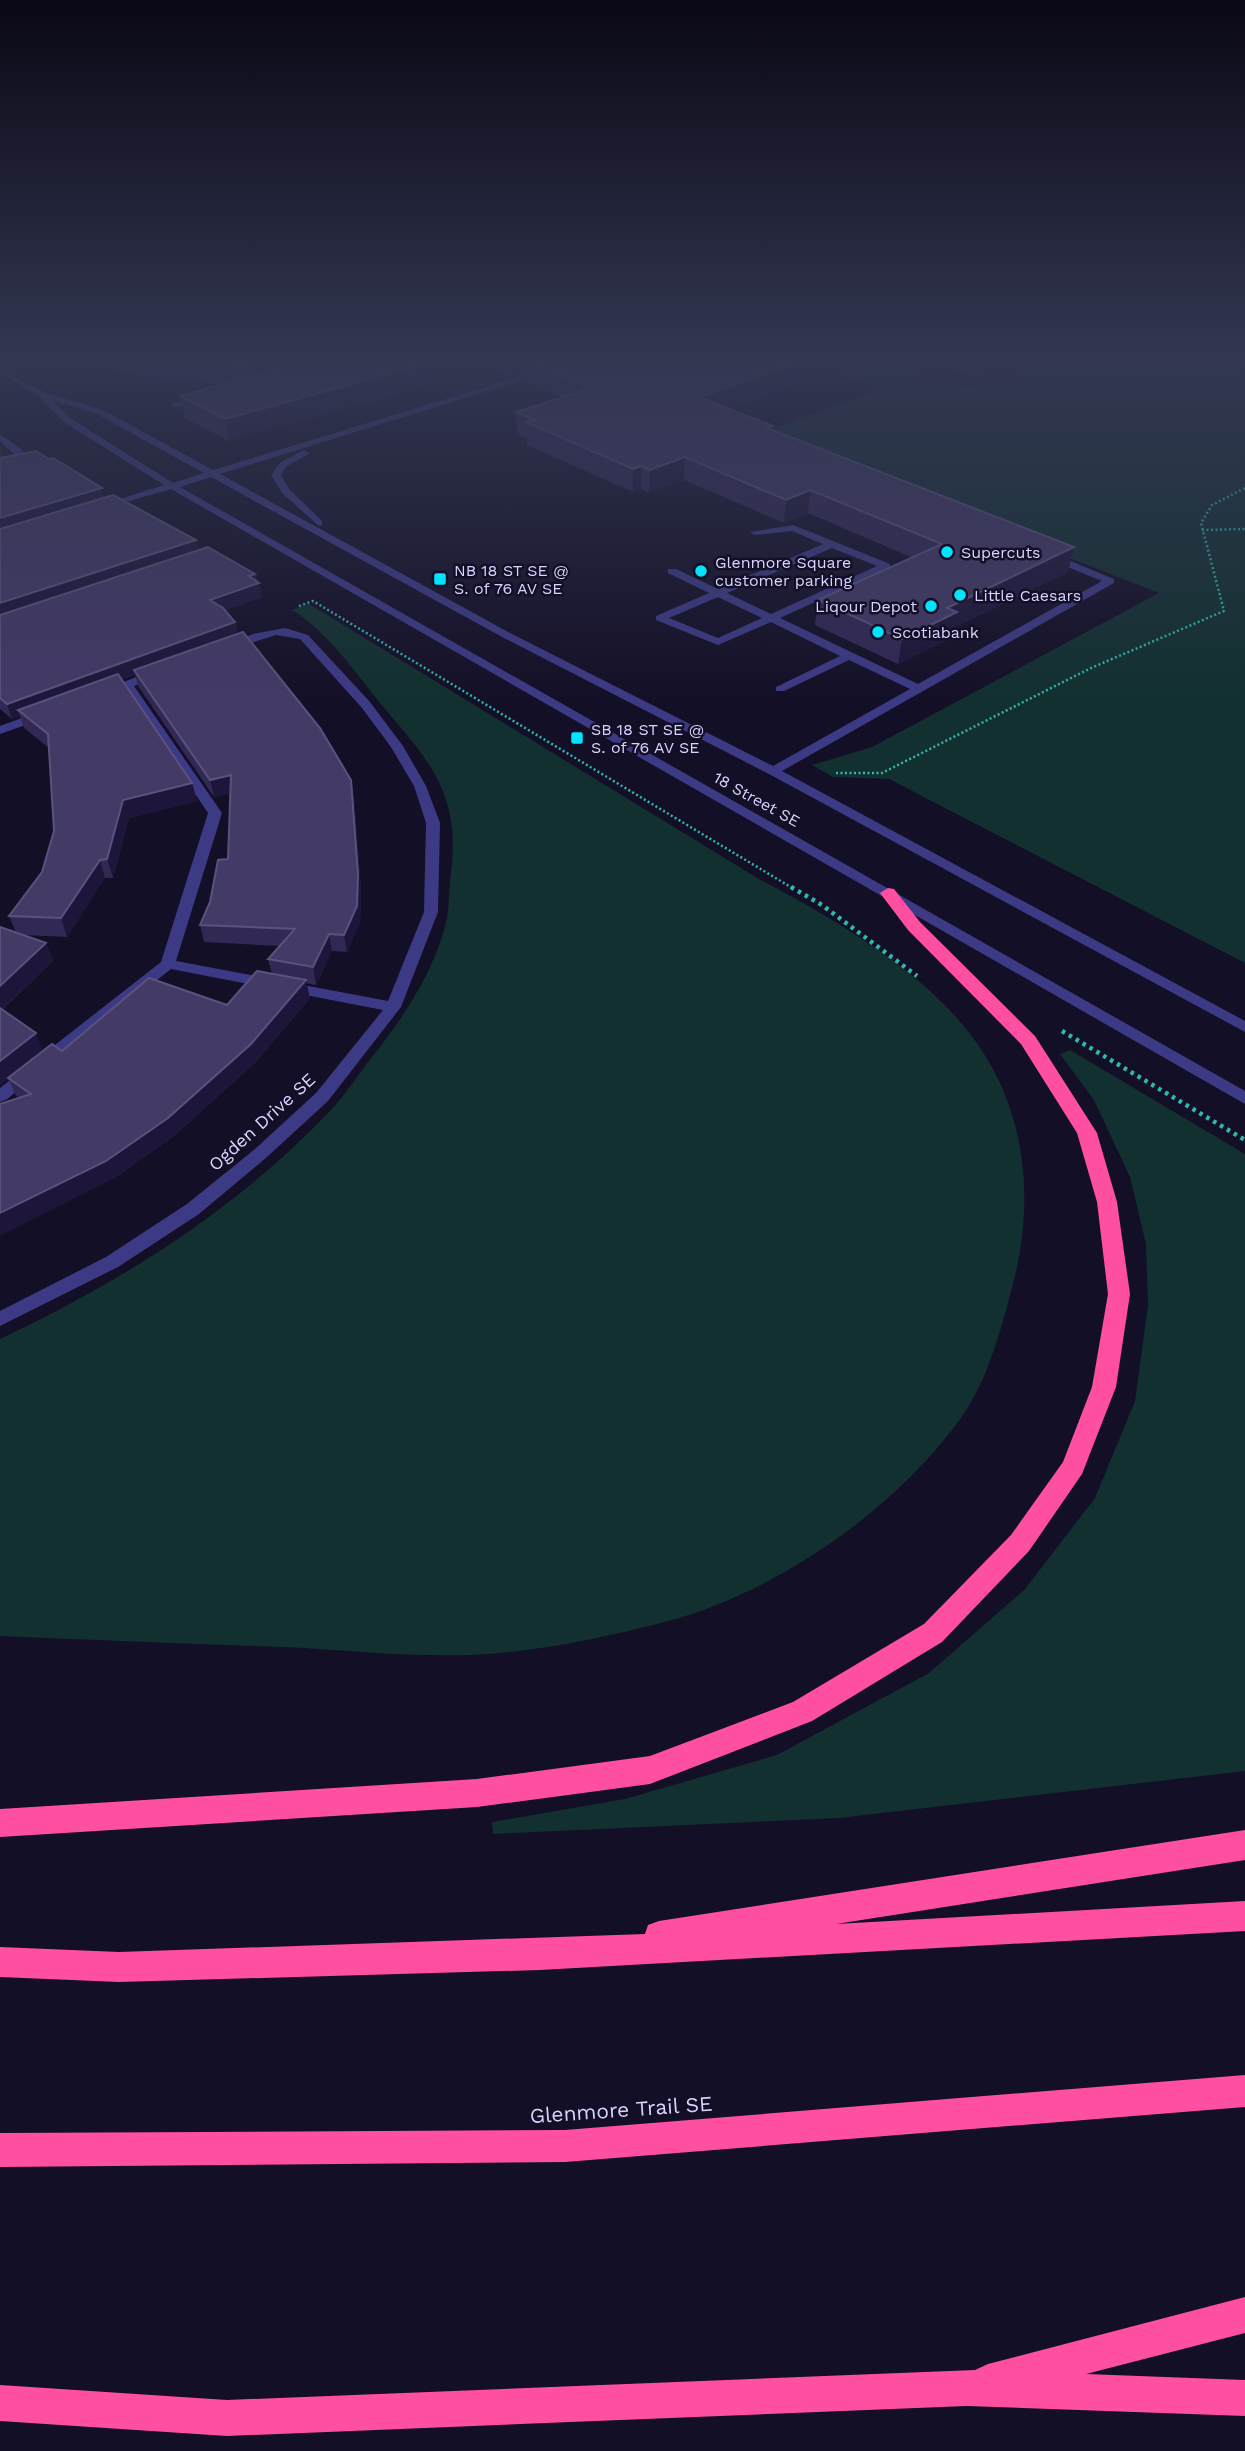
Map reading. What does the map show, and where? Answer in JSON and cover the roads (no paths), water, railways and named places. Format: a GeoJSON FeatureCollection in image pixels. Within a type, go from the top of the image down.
{"type":"FeatureCollection","features":[{"type":"Feature","properties":{"kind":"highway"},"geometry":{"type":"LineString","coordinates":[[0,1823],[477,1793],[650,1770],[802,1712],[933,1633],[1010,1553],[1073,1467],[1104,1387],[1119,1294],[1107,1202],[1087,1133],[1028,1040],[914,926],[888,893]]}},
{"type":"Feature","properties":{"kind":"highway"},"geometry":{"type":"LineString","coordinates":[[540,1955],[1245,1845]]}},
{"type":"Feature","properties":{"kind":"highway"},"geometry":{"type":"LineString","coordinates":[[0,1962],[118,1967],[540,1955],[1245,1916]]}},
{"type":"Feature","properties":{"kind":"highway","name":"Glenmore Trail SE"},"geometry":{"type":"LineString","coordinates":[[0,2150],[565,2146],[1245,2091]]}},
{"type":"Feature","properties":{"kind":"highway"},"geometry":{"type":"LineString","coordinates":[[966,2388],[1245,2315]]}},
{"type":"Feature","properties":{"kind":"highway"},"geometry":{"type":"LineString","coordinates":[[0,2403],[226,2418],[966,2388],[1245,2398]]}},
{"type":"Feature","properties":{"kind":"street","name":"18 Street SE"},"geometry":{"type":"LineString","coordinates":[[154,474],[1245,1098]]}},
{"type":"Feature","properties":{"kind":"street"},"geometry":{"type":"LineString","coordinates":[[89,512],[209,474]]}},
{"type":"Feature","properties":{"kind":"street","name":"18 Street SE"},"geometry":{"type":"LineString","coordinates":[[216,474],[337,539],[508,636],[773,771],[1245,1027]]}},
{"type":"Feature","properties":{"kind":"street"},"geometry":{"type":"LineString","coordinates":[[276,474],[286,492],[337,539]]}},
{"type":"Feature","properties":{"kind":"street"},"geometry":{"type":"LineString","coordinates":[[755,532],[793,528],[886,566],[718,642],[660,618],[717,591],[832,544]]}},
{"type":"Feature","properties":{"kind":"street"},"geometry":{"type":"LineString","coordinates":[[773,771],[1110,580],[1036,551]]}},
{"type":"Feature","properties":{"kind":"street"},"geometry":{"type":"LineString","coordinates":[[672,571],[774,617],[919,689]]}},
{"type":"Feature","properties":{"kind":"street","name":"Ogden Drive SE"},"geometry":{"type":"LineString","coordinates":[[0,1319],[112,1262],[193,1209],[261,1153],[322,1097],[393,1007],[431,912],[433,823],[421,786],[397,746],[366,705],[304,637],[295,632],[273,632],[216,651]]}},
{"type":"Feature","properties":{"kind":"street"},"geometry":{"type":"LineString","coordinates":[[780,688],[851,655]]}},
{"type":"Feature","properties":{"kind":"street"},"geometry":{"type":"LineString","coordinates":[[89,698],[178,666]]}},
{"type":"Feature","properties":{"kind":"street"},"geometry":{"type":"LineString","coordinates":[[0,1096],[168,964],[215,813],[127,684]]}},
{"type":"Feature","properties":{"kind":"street"},"geometry":{"type":"LineString","coordinates":[[0,730],[64,707]]}},
{"type":"Feature","properties":{"kind":"street"},"geometry":{"type":"LineString","coordinates":[[168,964],[393,1007]]}},
{"type":"Feature","properties":{"kind":"place","name":"Supercuts"},"geometry":{"type":"Point","coordinates":[947,552]}},
{"type":"Feature","properties":{"kind":"place","name":"Glenmore Square customer parking"},"geometry":{"type":"Point","coordinates":[701,571]}},
{"type":"Feature","properties":{"kind":"place","name":"NB 18 ST SE @ S. of 76 AV SE"},"geometry":{"type":"Point","coordinates":[440,579]}},
{"type":"Feature","properties":{"kind":"place","name":"Little Caesars"},"geometry":{"type":"Point","coordinates":[960,595]}},
{"type":"Feature","properties":{"kind":"place","name":"Liqour Depot"},"geometry":{"type":"Point","coordinates":[931,606]}},
{"type":"Feature","properties":{"kind":"place","name":"Scotiabank"},"geometry":{"type":"Point","coordinates":[878,632]}},
{"type":"Feature","properties":{"kind":"place","name":"SB 18 ST SE @ S. of 76 AV SE"},"geometry":{"type":"Point","coordinates":[577,738]}}]}
